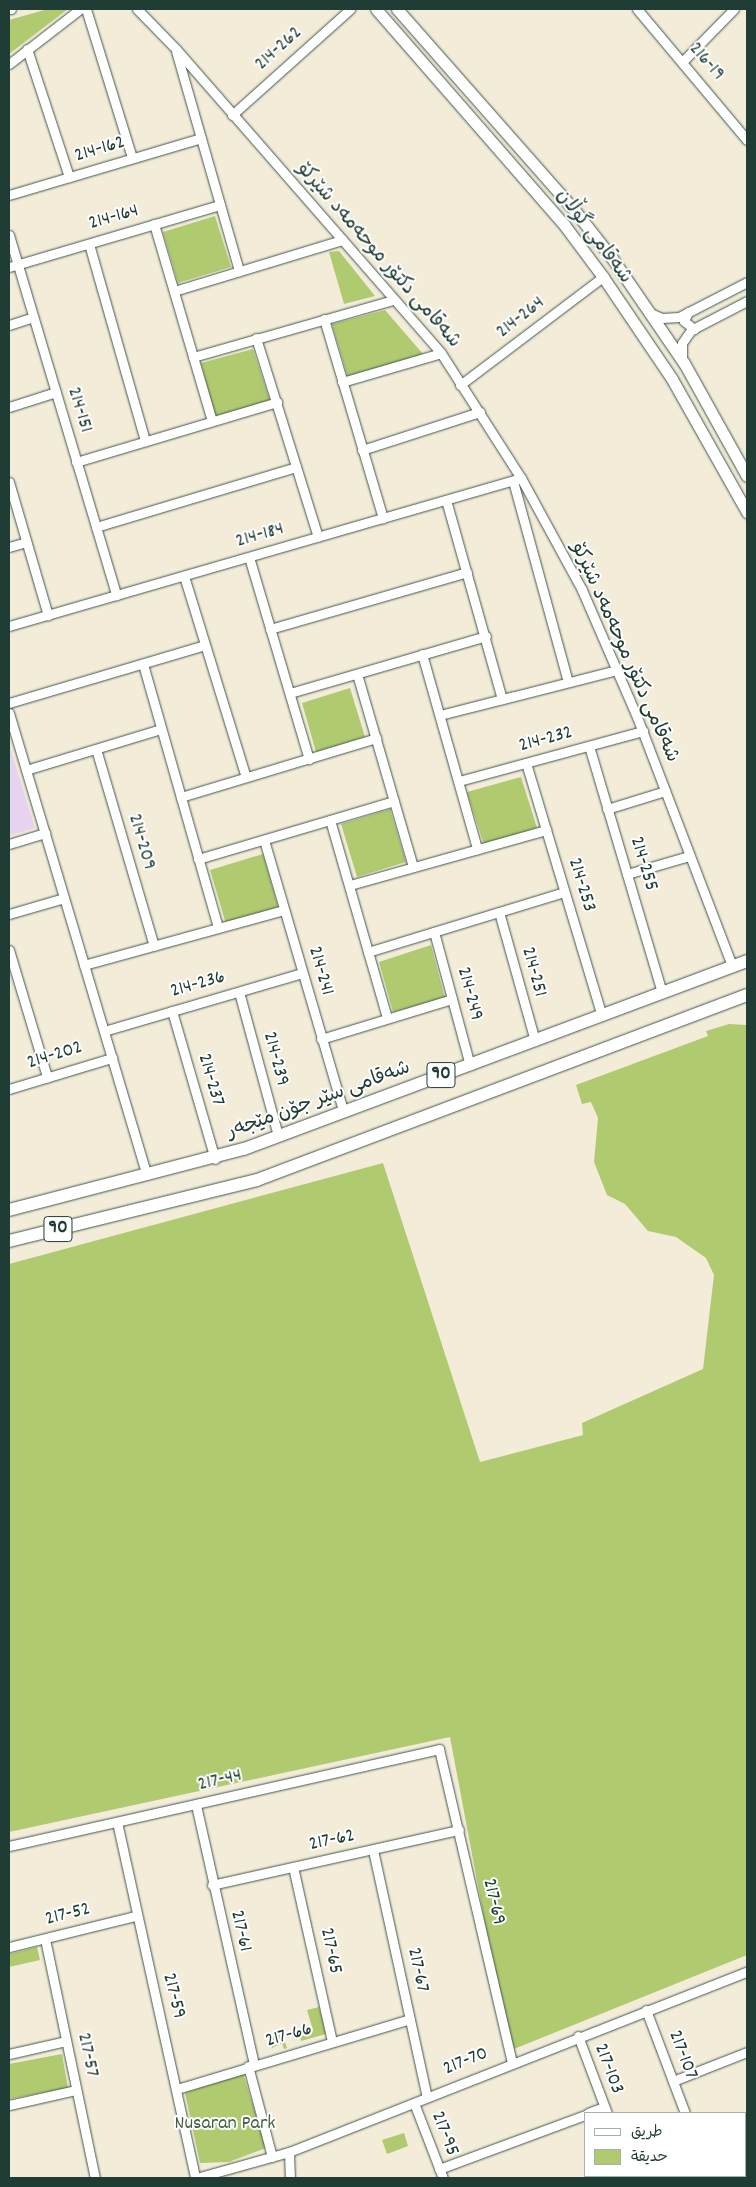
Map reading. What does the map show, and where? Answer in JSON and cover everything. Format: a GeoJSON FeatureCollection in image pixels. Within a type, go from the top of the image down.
{"type":"FeatureCollection","features":[{"type":"Feature","properties":{"kind":"highway","name":"شەقامی سێر جۆن مێجەر"},"geometry":{"type":"LineString","coordinates":[[10,1207],[215,1159],[747,961]]}},
{"type":"Feature","properties":{"kind":"highway","name":"90"},"geometry":{"type":"LineString","coordinates":[[9,1241],[257,1180],[747,995]]}},
{"type":"Feature","properties":{"kind":"main road","name":"شەقامی گوڵان"},"geometry":{"type":"LineString","coordinates":[[376,9],[565,226],[603,277],[672,379],[747,512]]}},
{"type":"Feature","properties":{"kind":"main road","name":"شەقامی گوڵان"},"geometry":{"type":"LineString","coordinates":[[396,9],[575,210],[684,363],[747,476]]}},
{"type":"Feature","properties":{"kind":"street"},"geometry":{"type":"LineString","coordinates":[[9,64],[80,9]]}},
{"type":"Feature","properties":{"kind":"street"},"geometry":{"type":"LineString","coordinates":[[86,9],[132,158]]}},
{"type":"Feature","properties":{"kind":"street","name":"شەقامی دکتۆر موحەمەد شێرکۆ"},"geometry":{"type":"LineString","coordinates":[[137,9],[176,49],[440,353],[480,412],[582,590],[643,731],[732,966]]}},
{"type":"Feature","properties":{"kind":"street","name":"214-262"},"geometry":{"type":"LineString","coordinates":[[232,115],[350,9]]}},
{"type":"Feature","properties":{"kind":"street","name":"216-19"},"geometry":{"type":"LineString","coordinates":[[637,9],[683,61],[747,140]]}},
{"type":"Feature","properties":{"kind":"street"},"geometry":{"type":"LineString","coordinates":[[683,61],[734,9]]}},
{"type":"Feature","properties":{"kind":"street"},"geometry":{"type":"LineString","coordinates":[[28,49],[69,177]]}},
{"type":"Feature","properties":{"kind":"street"},"geometry":{"type":"LineString","coordinates":[[176,49],[240,271]]}},
{"type":"Feature","properties":{"kind":"street","name":"214-162"},"geometry":{"type":"LineString","coordinates":[[9,195],[201,138]]}},
{"type":"Feature","properties":{"kind":"street","name":"214-164"},"geometry":{"type":"LineString","coordinates":[[13,266],[220,205]]}},
{"type":"Feature","properties":{"kind":"street"},"geometry":{"type":"LineString","coordinates":[[154,224],[212,420]]}},
{"type":"Feature","properties":{"kind":"street","name":"214-151"},"geometry":{"type":"LineString","coordinates":[[9,235],[13,266],[33,317],[116,595]]}},
{"type":"Feature","properties":{"kind":"street"},"geometry":{"type":"LineString","coordinates":[[174,291],[342,240]]}},
{"type":"Feature","properties":{"kind":"street"},"geometry":{"type":"LineString","coordinates":[[89,244],[146,441]]}},
{"type":"Feature","properties":{"kind":"street","name":"214-264"},"geometry":{"type":"LineString","coordinates":[[460,385],[603,277]]}},
{"type":"Feature","properties":{"kind":"street"},"geometry":{"type":"LineString","coordinates":[[650,313],[669,318],[688,312],[747,282]]}},
{"type":"Feature","properties":{"kind":"street"},"geometry":{"type":"LineString","coordinates":[[193,357],[393,300]]}},
{"type":"Feature","properties":{"kind":"street"},"geometry":{"type":"LineString","coordinates":[[684,363],[682,343],[694,329],[747,301]]}},
{"type":"Feature","properties":{"kind":"street"},"geometry":{"type":"LineString","coordinates":[[688,312],[684,321],[694,329]]}},
{"type":"Feature","properties":{"kind":"street"},"geometry":{"type":"LineString","coordinates":[[9,325],[33,317]]}},
{"type":"Feature","properties":{"kind":"street"},"geometry":{"type":"LineString","coordinates":[[324,319],[383,518]]}},
{"type":"Feature","properties":{"kind":"street"},"geometry":{"type":"LineString","coordinates":[[256,338],[318,537]]}},
{"type":"Feature","properties":{"kind":"street"},"geometry":{"type":"LineString","coordinates":[[342,382],[440,353]]}},
{"type":"Feature","properties":{"kind":"street"},"geometry":{"type":"LineString","coordinates":[[9,407],[56,392]]}},
{"type":"Feature","properties":{"kind":"street"},"geometry":{"type":"LineString","coordinates":[[76,462],[277,402]]}},
{"type":"Feature","properties":{"kind":"street"},"geometry":{"type":"LineString","coordinates":[[362,450],[480,412]]}},
{"type":"Feature","properties":{"kind":"street"},"geometry":{"type":"LineString","coordinates":[[96,527],[296,467]]}},
{"type":"Feature","properties":{"kind":"street"},"geometry":{"type":"LineString","coordinates":[[517,479],[568,682]]}},
{"type":"Feature","properties":{"kind":"street","name":"214-184"},"geometry":{"type":"LineString","coordinates":[[9,626],[517,479]]}},
{"type":"Feature","properties":{"kind":"street"},"geometry":{"type":"LineString","coordinates":[[9,482],[48,615]]}},
{"type":"Feature","properties":{"kind":"street"},"geometry":{"type":"LineString","coordinates":[[446,500],[486,636],[502,699]]}},
{"type":"Feature","properties":{"kind":"street"},"geometry":{"type":"LineString","coordinates":[[9,547],[26,542]]}},
{"type":"Feature","properties":{"kind":"street"},"geometry":{"type":"LineString","coordinates":[[249,557],[309,759]]}},
{"type":"Feature","properties":{"kind":"street"},"geometry":{"type":"LineString","coordinates":[[270,629],[467,572]]}},
{"type":"Feature","properties":{"kind":"street"},"geometry":{"type":"LineString","coordinates":[[184,576],[246,777]]}},
{"type":"Feature","properties":{"kind":"street"},"geometry":{"type":"LineString","coordinates":[[290,693],[486,636]]}},
{"type":"Feature","properties":{"kind":"street"},"geometry":{"type":"LineString","coordinates":[[9,703],[205,646]]}},
{"type":"Feature","properties":{"kind":"street"},"geometry":{"type":"LineString","coordinates":[[422,654],[477,849]]}},
{"type":"Feature","properties":{"kind":"street"},"geometry":{"type":"LineString","coordinates":[[143,664],[218,928]]}},
{"type":"Feature","properties":{"kind":"street"},"geometry":{"type":"LineString","coordinates":[[440,715],[616,670]]}},
{"type":"Feature","properties":{"kind":"street"},"geometry":{"type":"LineString","coordinates":[[357,674],[413,867]]}},
{"type":"Feature","properties":{"kind":"street"},"geometry":{"type":"LineString","coordinates":[[9,713],[148,1175]]}},
{"type":"Feature","properties":{"kind":"street"},"geometry":{"type":"LineString","coordinates":[[26,770],[161,729]]}},
{"type":"Feature","properties":{"kind":"street","name":"214-232"},"geometry":{"type":"LineString","coordinates":[[459,781],[643,731]]}},
{"type":"Feature","properties":{"kind":"street"},"geometry":{"type":"LineString","coordinates":[[181,797],[376,738]]}},
{"type":"Feature","properties":{"kind":"street","name":"214-255"},"geometry":{"type":"LineString","coordinates":[[589,746],[662,992]]}},
{"type":"Feature","properties":{"kind":"street","name":"214-209"},"geometry":{"type":"LineString","coordinates":[[96,749],[154,946]]}},
{"type":"Feature","properties":{"kind":"street","name":"214-253"},"geometry":{"type":"LineString","coordinates":[[526,763],[602,1016]]}},
{"type":"Feature","properties":{"kind":"street"},"geometry":{"type":"LineString","coordinates":[[607,808],[665,791]]}},
{"type":"Feature","properties":{"kind":"street"},"geometry":{"type":"LineString","coordinates":[[198,859],[394,801]]}},
{"type":"Feature","properties":{"kind":"street"},"geometry":{"type":"LineString","coordinates":[[330,820],[387,1018]]}},
{"type":"Feature","properties":{"kind":"street"},"geometry":{"type":"LineString","coordinates":[[350,885],[546,830]]}},
{"type":"Feature","properties":{"kind":"street"},"geometry":{"type":"LineString","coordinates":[[9,844],[45,833]]}},
{"type":"Feature","properties":{"kind":"street","name":"214-241"},"geometry":{"type":"LineString","coordinates":[[264,840],[343,1111]]}},
{"type":"Feature","properties":{"kind":"street"},"geometry":{"type":"LineString","coordinates":[[627,874],[689,856]]}},
{"type":"Feature","properties":{"kind":"street"},"geometry":{"type":"LineString","coordinates":[[368,952],[564,892]]}},
{"type":"Feature","properties":{"kind":"street"},"geometry":{"type":"LineString","coordinates":[[9,914],[64,898]]}},
{"type":"Feature","properties":{"kind":"street"},"geometry":{"type":"LineString","coordinates":[[84,965],[284,910]]}},
{"type":"Feature","properties":{"kind":"street","name":"214-251"},"geometry":{"type":"LineString","coordinates":[[499,912],[535,1041]]}},
{"type":"Feature","properties":{"kind":"street","name":"214-249"},"geometry":{"type":"LineString","coordinates":[[434,932],[470,1065]]}},
{"type":"Feature","properties":{"kind":"street"},"geometry":{"type":"LineString","coordinates":[[9,950],[46,1077]]}},
{"type":"Feature","properties":{"kind":"street","name":"214-236"},"geometry":{"type":"LineString","coordinates":[[104,1031],[302,973]]}},
{"type":"Feature","properties":{"kind":"street","name":"214-239"},"geometry":{"type":"LineString","coordinates":[[239,992],[278,1136]]}},
{"type":"Feature","properties":{"kind":"street"},"geometry":{"type":"LineString","coordinates":[[321,1039],[452,999]]}},
{"type":"Feature","properties":{"kind":"street","name":"214-237"},"geometry":{"type":"LineString","coordinates":[[172,1011],[215,1159]]}},
{"type":"Feature","properties":{"kind":"street","name":"214-202"},"geometry":{"type":"LineString","coordinates":[[9,1089],[112,1058]]}},
{"type":"Feature","properties":{"kind":"street","name":"217-44"},"geometry":{"type":"LineString","coordinates":[[9,1846],[439,1749]]}},
{"type":"Feature","properties":{"kind":"street","name":"217-69"},"geometry":{"type":"LineString","coordinates":[[439,1749],[512,2063]]}},
{"type":"Feature","properties":{"kind":"street","name":"217-61"},"geometry":{"type":"LineString","coordinates":[[196,1804],[272,2157]]}},
{"type":"Feature","properties":{"kind":"street","name":"217-59"},"geometry":{"type":"LineString","coordinates":[[116,1822],[135,1916],[177,2089],[195,2178]]}},
{"type":"Feature","properties":{"kind":"street","name":"217-62"},"geometry":{"type":"LineString","coordinates":[[212,1884],[459,1830]]}},
{"type":"Feature","properties":{"kind":"street","name":"217-67"},"geometry":{"type":"LineString","coordinates":[[373,1850],[427,2097]]}},
{"type":"Feature","properties":{"kind":"street","name":"217-65"},"geometry":{"type":"LineString","coordinates":[[293,1867],[332,2042]]}},
{"type":"Feature","properties":{"kind":"street","name":"217-52"},"geometry":{"type":"LineString","coordinates":[[9,1947],[135,1916]]}},
{"type":"Feature","properties":{"kind":"street","name":"217-57"},"geometry":{"type":"LineString","coordinates":[[45,1939],[96,2178]]}},
{"type":"Feature","properties":{"kind":"street","name":"217-70"},"geometry":{"type":"LineString","coordinates":[[195,2178],[289,2152],[578,2036],[747,1972]]}},
{"type":"Feature","properties":{"kind":"street","name":"217-107"},"geometry":{"type":"LineString","coordinates":[[646,2010],[685,2112]]}},
{"type":"Feature","properties":{"kind":"street","name":"217-66"},"geometry":{"type":"LineString","coordinates":[[177,2089],[251,2065],[410,2019]]}},
{"type":"Feature","properties":{"kind":"street","name":"217-103"},"geometry":{"type":"LineString","coordinates":[[578,2036],[606,2110]]}},
{"type":"Feature","properties":{"kind":"street"},"geometry":{"type":"LineString","coordinates":[[9,2054],[66,2041]]}},
{"type":"Feature","properties":{"kind":"street"},"geometry":{"type":"LineString","coordinates":[[673,2081],[747,2052]]}},
{"type":"Feature","properties":{"kind":"street"},"geometry":{"type":"LineString","coordinates":[[9,2105],[76,2090]]}},
{"type":"Feature","properties":{"kind":"street","name":"217-95"},"geometry":{"type":"LineString","coordinates":[[414,2103],[443,2178]]}},
{"type":"Feature","properties":{"kind":"street"},"geometry":{"type":"LineString","coordinates":[[439,2169],[584,2115]]}},
{"type":"Feature","properties":{"kind":"street"},"geometry":{"type":"LineString","coordinates":[[289,2152],[290,2178]]}},
{"type":"Feature","properties":{"kind":"shaded area"},"geometry":{"type":"Polygon","coordinates":[[[9,744],[35,828],[9,836],[9,744]]]}},
{"type":"Feature","properties":{"kind":"green space"},"geometry":{"type":"Polygon","coordinates":[[[48,9],[68,9],[9,54],[9,20],[48,9]]]}},
{"type":"Feature","properties":{"kind":"green space"},"geometry":{"type":"Polygon","coordinates":[[[215,216],[231,267],[178,283],[163,232],[215,216]]]}},
{"type":"Feature","properties":{"kind":"green space"},"geometry":{"type":"Polygon","coordinates":[[[339,251],[375,296],[344,304],[329,252],[339,251]]]}},
{"type":"Feature","properties":{"kind":"green space"},"geometry":{"type":"Polygon","coordinates":[[[385,310],[423,354],[348,378],[332,324],[385,310]]]}},
{"type":"Feature","properties":{"kind":"green space"},"geometry":{"type":"Polygon","coordinates":[[[253,349],[270,401],[215,416],[201,363],[253,349]]]}},
{"type":"Feature","properties":{"kind":"green space"},"geometry":{"type":"Polygon","coordinates":[[[350,688],[365,737],[316,752],[302,703],[350,688]]]}},
{"type":"Feature","properties":{"kind":"green space"},"geometry":{"type":"Polygon","coordinates":[[[521,777],[537,828],[484,845],[467,792],[521,777]]]}},
{"type":"Feature","properties":{"kind":"green space"},"geometry":{"type":"Polygon","coordinates":[[[390,809],[406,862],[357,877],[341,824],[390,809]]]}},
{"type":"Feature","properties":{"kind":"green space"},"geometry":{"type":"Polygon","coordinates":[[[263,854],[278,907],[226,924],[210,870],[263,854]]]}},
{"type":"Feature","properties":{"kind":"green space"},"geometry":{"type":"Polygon","coordinates":[[[431,945],[445,998],[393,1012],[379,962],[431,945]]]}},
{"type":"Feature","properties":{"kind":"green space"},"geometry":{"type":"Polygon","coordinates":[[[729,1024],[747,1025],[747,1955],[509,2051],[450,1737],[9,1832],[9,1264],[383,1163],[480,1462],[583,1435],[582,1423],[703,1369],[714,1275],[706,1258],[676,1237],[648,1231],[625,1204],[607,1195],[594,1162],[598,1118],[591,1102],[582,1104],[576,1085],[708,1036],[706,1031],[729,1024]]]}},
{"type":"Feature","properties":{"kind":"green space"},"geometry":{"type":"Polygon","coordinates":[[[37,1947],[40,1960],[9,1967],[9,1954],[37,1947]]]}},
{"type":"Feature","properties":{"kind":"green space"},"geometry":{"type":"Polygon","coordinates":[[[319,2007],[326,2034],[301,2041],[299,2031],[313,2030],[307,2010],[319,2007]]]}},
{"type":"Feature","properties":{"kind":"green space"},"geometry":{"type":"Polygon","coordinates":[[[282,2033],[287,2048],[284,2049],[282,2043],[272,2048],[270,2037],[282,2033]]]}},
{"type":"Feature","properties":{"kind":"green space"},"geometry":{"type":"Polygon","coordinates":[[[62,2054],[68,2088],[9,2099],[9,2064],[62,2054]]]}},
{"type":"Feature","properties":{"kind":"green space","name":"Nusaran Park"},"geometry":{"type":"Polygon","coordinates":[[[243,2073],[266,2148],[229,2162],[200,2163],[185,2093],[243,2073]]]}},
{"type":"Feature","properties":{"kind":"green space"},"geometry":{"type":"Polygon","coordinates":[[[404,2133],[408,2146],[387,2154],[382,2140],[404,2133]]]}}]}
